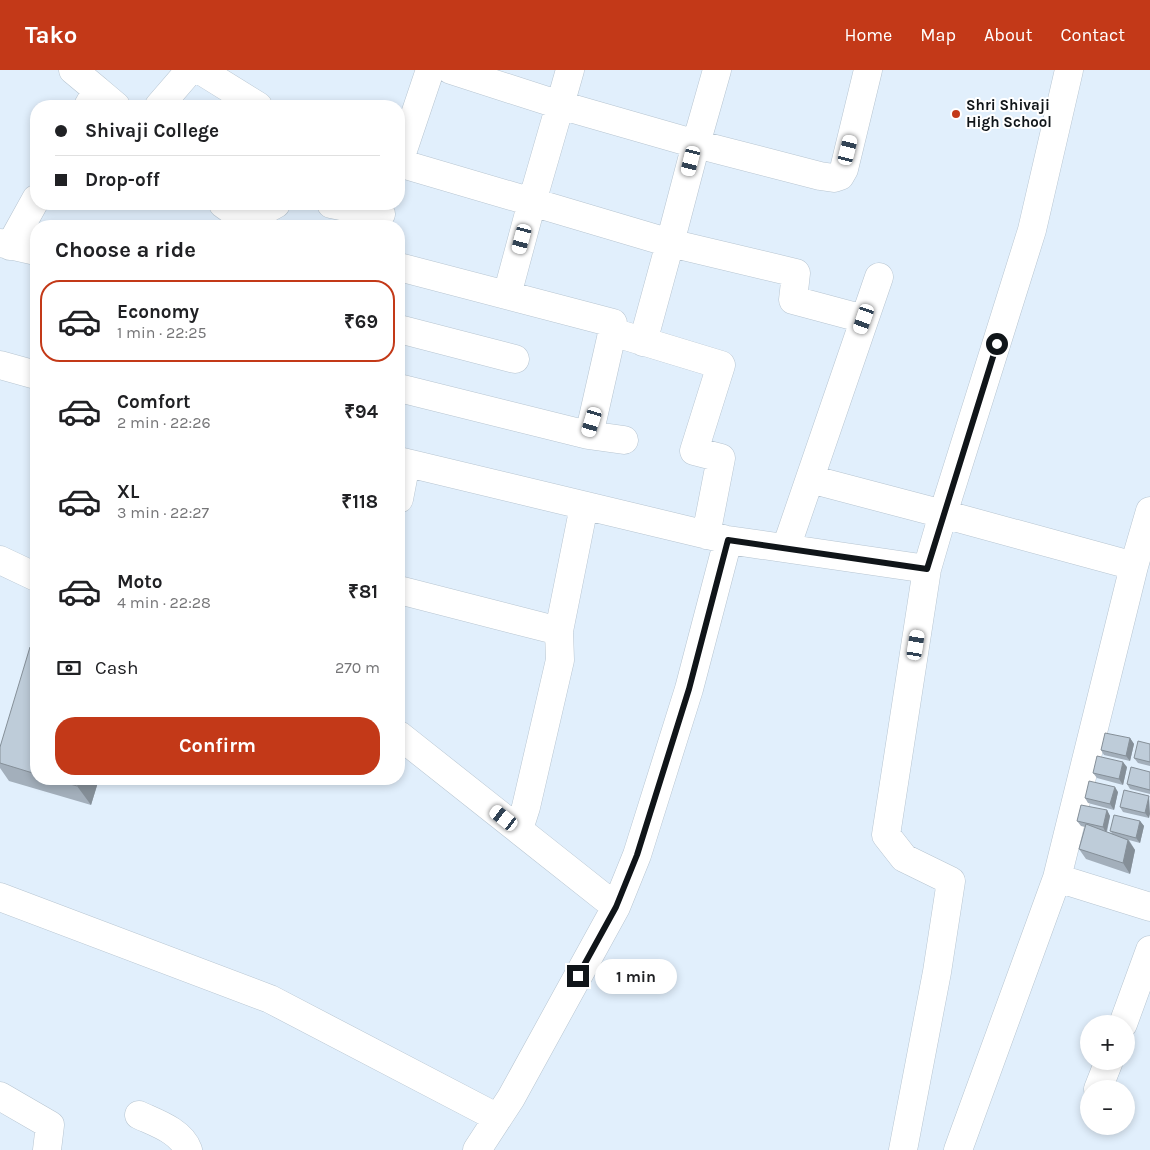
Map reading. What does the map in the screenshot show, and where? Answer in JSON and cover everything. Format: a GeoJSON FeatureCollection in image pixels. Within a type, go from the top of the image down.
{"type":"FeatureCollection","features":[{"type":"Feature","properties":{"kind":"street"},"geometry":{"type":"LineString","coordinates":[[73,70],[99,100]]}},
{"type":"Feature","properties":{"kind":"street"},"geometry":{"type":"LineString","coordinates":[[164,100],[190,70]]}},
{"type":"Feature","properties":{"kind":"street"},"geometry":{"type":"LineString","coordinates":[[200,70],[248,100]]}},
{"type":"Feature","properties":{"kind":"street"},"geometry":{"type":"LineString","coordinates":[[405,145],[430,70]]}},
{"type":"Feature","properties":{"kind":"street"},"geometry":{"type":"LineString","coordinates":[[451,70],[560,105],[696,144],[834,178],[840,176],[844,169],[862,71]]}},
{"type":"Feature","properties":{"kind":"street"},"geometry":{"type":"LineString","coordinates":[[507,295],[570,70]]}},
{"type":"Feature","properties":{"kind":"street"},"geometry":{"type":"LineString","coordinates":[[643,342],[717,70]]}},
{"type":"Feature","properties":{"kind":"street"},"geometry":{"type":"LineString","coordinates":[[903,1150],[937,972],[951,881],[904,858],[886,835],[927,569],[1032,230],[1069,70]]}},
{"type":"Feature","properties":{"kind":"street"},"geometry":{"type":"LineString","coordinates":[[405,165],[670,243],[796,273],[793,300],[864,319]]}},
{"type":"Feature","properties":{"kind":"street"},"geometry":{"type":"LineString","coordinates":[[16,247],[31,210]]}},
{"type":"Feature","properties":{"kind":"street"},"geometry":{"type":"LineString","coordinates":[[222,212],[251,214],[267,210]]}},
{"type":"Feature","properties":{"kind":"street"},"geometry":{"type":"LineString","coordinates":[[358,210],[381,215]]}},
{"type":"Feature","properties":{"kind":"street"},"geometry":{"type":"LineString","coordinates":[[405,269],[613,323],[588,435]]}},
{"type":"Feature","properties":{"kind":"street"},"geometry":{"type":"LineString","coordinates":[[786,548],[879,278]]}},
{"type":"Feature","properties":{"kind":"street"},"geometry":{"type":"LineString","coordinates":[[405,332],[515,359]]}},
{"type":"Feature","properties":{"kind":"street"},"geometry":{"type":"LineString","coordinates":[[478,1150],[511,1098],[616,907],[637,855],[689,689],[717,537],[721,458],[694,451],[721,365],[619,334],[611,338]]}},
{"type":"Feature","properties":{"kind":"street"},"geometry":{"type":"LineString","coordinates":[[0,365],[30,373]]}},
{"type":"Feature","properties":{"kind":"street"},"geometry":{"type":"LineString","coordinates":[[405,389],[588,435],[624,440]]}},
{"type":"Feature","properties":{"kind":"street"},"geometry":{"type":"LineString","coordinates":[[405,462],[717,537],[927,569]]}},
{"type":"Feature","properties":{"kind":"street"},"geometry":{"type":"LineString","coordinates":[[810,480],[944,514],[1134,566]]}},
{"type":"Feature","properties":{"kind":"street"},"geometry":{"type":"LineString","coordinates":[[519,829],[526,807],[560,660],[559,632],[584,506]]}},
{"type":"Feature","properties":{"kind":"street"},"geometry":{"type":"LineString","coordinates":[[958,1150],[1056,878],[1134,566],[1150,511]]}},
{"type":"Feature","properties":{"kind":"street"},"geometry":{"type":"LineString","coordinates":[[0,560],[30,575]]}},
{"type":"Feature","properties":{"kind":"street"},"geometry":{"type":"LineString","coordinates":[[405,592],[559,632]]}},
{"type":"Feature","properties":{"kind":"street"},"geometry":{"type":"LineString","coordinates":[[405,740],[616,907]]}},
{"type":"Feature","properties":{"kind":"street"},"geometry":{"type":"LineString","coordinates":[[1056,878],[1150,907]]}},
{"type":"Feature","properties":{"kind":"street"},"geometry":{"type":"LineString","coordinates":[[0,897],[270,999],[498,1118]]}},
{"type":"Feature","properties":{"kind":"street"},"geometry":{"type":"LineString","coordinates":[[1126,1015],[1150,950]]}},
{"type":"Feature","properties":{"kind":"street"},"geometry":{"type":"LineString","coordinates":[[0,1096],[50,1125],[47,1150]]}},
{"type":"Feature","properties":{"kind":"street"},"geometry":{"type":"LineString","coordinates":[[140,1115],[171,1131],[186,1144],[188,1150]]}},
{"type":"Feature","properties":{"kind":"building"},"geometry":{"type":"Polygon","coordinates":[[[30,647],[30,772],[0,763],[0,747],[30,647]]]}},
{"type":"Feature","properties":{"kind":"building"},"geometry":{"type":"Polygon","coordinates":[[[1105,733],[1130,738],[1126,756],[1101,750],[1105,733]]]}},
{"type":"Feature","properties":{"kind":"building"},"geometry":{"type":"Polygon","coordinates":[[[1138,741],[1150,744],[1150,762],[1134,758],[1138,741]]]}},
{"type":"Feature","properties":{"kind":"building"},"geometry":{"type":"Polygon","coordinates":[[[1097,756],[1123,762],[1119,779],[1093,773],[1097,756]]]}},
{"type":"Feature","properties":{"kind":"building"},"geometry":{"type":"Polygon","coordinates":[[[1131,767],[1150,772],[1150,790],[1127,784],[1131,767]]]}},
{"type":"Feature","properties":{"kind":"building"},"geometry":{"type":"Polygon","coordinates":[[[1089,781],[1115,787],[1110,804],[1085,798],[1089,781]]]}},
{"type":"Feature","properties":{"kind":"building"},"geometry":{"type":"Polygon","coordinates":[[[1124,790],[1149,796],[1145,813],[1120,807],[1124,790]]]}},
{"type":"Feature","properties":{"kind":"building"},"geometry":{"type":"Polygon","coordinates":[[[1081,805],[1107,810],[1103,827],[1077,821],[1081,805]]]}},
{"type":"Feature","properties":{"kind":"building"},"geometry":{"type":"Polygon","coordinates":[[[1114,815],[1140,821],[1136,838],[1110,831],[1114,815]]]}},
{"type":"Feature","properties":{"kind":"building"},"geometry":{"type":"Polygon","coordinates":[[[1086,824],[1128,840],[1123,863],[1079,849],[1086,824]]]}},
{"type":"Feature","properties":{"kind":"place","name":"Shri Shivaji High School"},"geometry":{"type":"Point","coordinates":[956,114]}},
{"type":"Feature","properties":{"kind":"route"},"geometry":{"type":"LineString","coordinates":[[578,976],[616,907],[637,855],[689,689],[728,540],[927,569],[997,344]]}}]}
